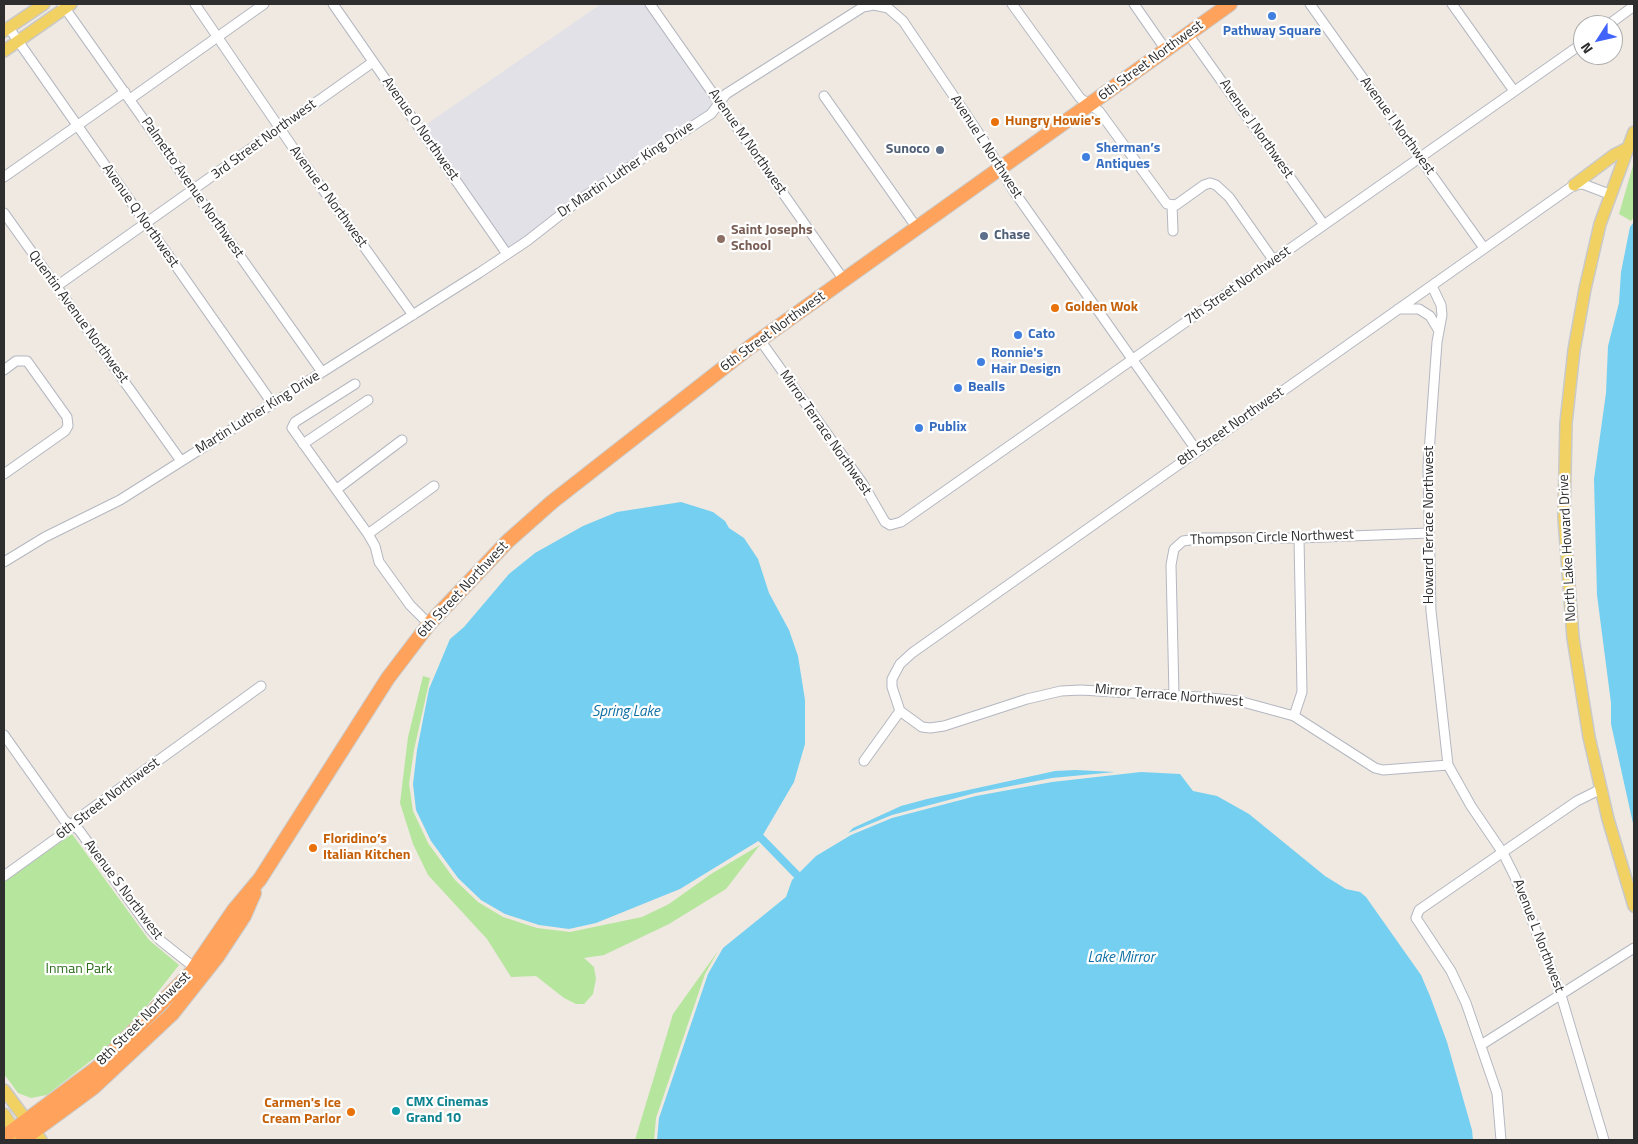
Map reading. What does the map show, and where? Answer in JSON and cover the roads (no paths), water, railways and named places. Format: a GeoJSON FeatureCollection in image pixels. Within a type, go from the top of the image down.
{"type":"FeatureCollection","features":[{"type":"Feature","properties":{"kind":"highway","name":"6th Street Northwest"},"geometry":{"type":"LineString","coordinates":[[364,713],[429,624],[477,572],[531,520],[760,340],[1230,4]]}},
{"type":"Feature","properties":{"kind":"highway","name":"8th Street Northwest"},"geometry":{"type":"LineString","coordinates":[[34,1130],[193,970],[234,910],[260,879],[364,713]]}},
{"type":"Feature","properties":{"kind":"highway","name":"8th Street Northwest"},"geometry":{"type":"LineString","coordinates":[[15,1137],[34,1130],[94,1087],[159,1028],[187,996],[217,956],[244,916],[260,879]]}},
{"type":"Feature","properties":{"kind":"highway"},"geometry":{"type":"LineString","coordinates":[[159,1028],[161,1015],[193,970]]}},
{"type":"Feature","properties":{"kind":"main road"},"geometry":{"type":"LineString","coordinates":[[6,30],[44,4]]}},
{"type":"Feature","properties":{"kind":"main road"},"geometry":{"type":"LineString","coordinates":[[5,48],[18,41],[66,5]]}},
{"type":"Feature","properties":{"kind":"main road","name":"North Lake Howard Drive"},"geometry":{"type":"LineString","coordinates":[[1634,132],[1609,194],[1592,254],[1574,350],[1566,422],[1564,498],[1566,572],[1573,638],[1589,737],[1601,789],[1634,906]]}},
{"type":"Feature","properties":{"kind":"main road"},"geometry":{"type":"LineString","coordinates":[[1574,185],[1614,155],[1628,148]]}},
{"type":"Feature","properties":{"kind":"main road"},"geometry":{"type":"LineString","coordinates":[[4,1090],[34,1130]]}},
{"type":"Feature","properties":{"kind":"main road"},"geometry":{"type":"LineString","coordinates":[[4,1114],[15,1137]]}},
{"type":"Feature","properties":{"kind":"street","name":"Avenue P Northwest"},"geometry":{"type":"LineString","coordinates":[[195,4],[280,129],[413,315]]}},
{"type":"Feature","properties":{"kind":"street"},"geometry":{"type":"LineString","coordinates":[[4,177],[77,126],[218,36],[264,4]]}},
{"type":"Feature","properties":{"kind":"street","name":"Avenue O Northwest"},"geometry":{"type":"LineString","coordinates":[[333,4],[507,254]]}},
{"type":"Feature","properties":{"kind":"street","name":"Avenue M Northwest"},"geometry":{"type":"LineString","coordinates":[[650,4],[844,280]]}},
{"type":"Feature","properties":{"kind":"street"},"geometry":{"type":"LineString","coordinates":[[1012,4],[1080,98],[1099,110],[1167,204],[1176,205],[1204,185],[1210,183],[1216,185],[1229,197],[1274,261]]}},
{"type":"Feature","properties":{"kind":"street"},"geometry":{"type":"LineString","coordinates":[[1134,4],[1166,50]]}},
{"type":"Feature","properties":{"kind":"street","name":"Avenue I Northwest"},"geometry":{"type":"LineString","coordinates":[[1310,4],[1484,248]]}},
{"type":"Feature","properties":{"kind":"street"},"geometry":{"type":"LineString","coordinates":[[1452,4],[1514,91]]}},
{"type":"Feature","properties":{"kind":"street","name":"Palmetto Avenue Northwest"},"geometry":{"type":"LineString","coordinates":[[66,5],[193,190],[322,372]]}},
{"type":"Feature","properties":{"kind":"street"},"geometry":{"type":"LineString","coordinates":[[1622,15],[1634,6]]}},
{"type":"Feature","properties":{"kind":"street","name":"Avenue L Northwest"},"geometry":{"type":"LineString","coordinates":[[720,104],[726,94],[864,7],[888,8],[903,21],[1000,168],[1133,362],[1197,451]]}},
{"type":"Feature","properties":{"kind":"street","name":"Avenue Q Northwest"},"geometry":{"type":"LineString","coordinates":[[6,30],[18,41],[272,403]]}},
{"type":"Feature","properties":{"kind":"street","name":"Avenue J Northwest"},"geometry":{"type":"LineString","coordinates":[[1188,34],[1324,225]]}},
{"type":"Feature","properties":{"kind":"street","name":"7th Street Northwest"},"geometry":{"type":"LineString","coordinates":[[890,525],[906,520],[1133,362],[1573,50]]}},
{"type":"Feature","properties":{"kind":"street","name":"3rd Street Northwest"},"geometry":{"type":"LineString","coordinates":[[57,286],[373,62]]}},
{"type":"Feature","properties":{"kind":"street"},"geometry":{"type":"LineString","coordinates":[[824,96],[917,228]]}},
{"type":"Feature","properties":{"kind":"street","name":"Dr Martin Luther King Drive"},"geometry":{"type":"LineString","coordinates":[[507,254],[566,208],[711,114],[720,104]]}},
{"type":"Feature","properties":{"kind":"street"},"geometry":{"type":"LineString","coordinates":[[1574,185],[1583,184],[1609,194]]}},
{"type":"Feature","properties":{"kind":"street","name":"8th Street Northwest"},"geometry":{"type":"LineString","coordinates":[[900,711],[892,687],[894,675],[904,659],[1574,185]]}},
{"type":"Feature","properties":{"kind":"street"},"geometry":{"type":"LineString","coordinates":[[1172,205],[1173,231]]}},
{"type":"Feature","properties":{"kind":"street","name":"Quentin Avenue Northwest"},"geometry":{"type":"LineString","coordinates":[[4,213],[181,462]]}},
{"type":"Feature","properties":{"kind":"street","name":"Martin Luther King Drive"},"geometry":{"type":"LineString","coordinates":[[4,562],[45,538],[120,500],[507,254]]}},
{"type":"Feature","properties":{"kind":"street","name":"Howard Terrace Northwest"},"geometry":{"type":"LineString","coordinates":[[1432,286],[1441,305],[1429,458],[1428,533],[1431,611],[1448,765]]}},
{"type":"Feature","properties":{"kind":"street"},"geometry":{"type":"LineString","coordinates":[[1398,309],[1419,309],[1430,316],[1439,331]]}},
{"type":"Feature","properties":{"kind":"street","name":"Mirror Terrace Northwest"},"geometry":{"type":"LineString","coordinates":[[760,340],[863,484],[881,517],[890,525]]}},
{"type":"Feature","properties":{"kind":"street"},"geometry":{"type":"LineString","coordinates":[[4,370],[16,361],[24,360],[34,370],[64,412],[68,424],[65,431],[4,474]]}},
{"type":"Feature","properties":{"kind":"street"},"geometry":{"type":"LineString","coordinates":[[355,384],[295,422],[292,428],[368,534],[375,546],[379,562],[410,604],[429,624]]}},
{"type":"Feature","properties":{"kind":"street"},"geometry":{"type":"LineString","coordinates":[[303,444],[368,400]]}},
{"type":"Feature","properties":{"kind":"street"},"geometry":{"type":"LineString","coordinates":[[337,489],[402,440]]}},
{"type":"Feature","properties":{"kind":"street"},"geometry":{"type":"LineString","coordinates":[[368,534],[434,486]]}},
{"type":"Feature","properties":{"kind":"street","name":"Thompson Circle Northwest"},"geometry":{"type":"LineString","coordinates":[[1174,695],[1171,565],[1174,548],[1188,539],[1299,538],[1428,533]]}},
{"type":"Feature","properties":{"kind":"street"},"geometry":{"type":"LineString","coordinates":[[1294,716],[1302,692],[1299,538]]}},
{"type":"Feature","properties":{"kind":"street","name":"6th Street Northwest"},"geometry":{"type":"LineString","coordinates":[[4,876],[261,686]]}},
{"type":"Feature","properties":{"kind":"street","name":"Mirror Terrace Northwest"},"geometry":{"type":"LineString","coordinates":[[900,711],[925,728],[944,726],[1042,695],[1074,690],[1174,695],[1238,701],[1294,716],[1375,768],[1384,770],[1448,765]]}},
{"type":"Feature","properties":{"kind":"street"},"geometry":{"type":"LineString","coordinates":[[864,761],[900,711]]}},
{"type":"Feature","properties":{"kind":"street","name":"Avenue S Northwest"},"geometry":{"type":"LineString","coordinates":[[4,735],[65,821],[79,830],[150,930],[193,970]]}},
{"type":"Feature","properties":{"kind":"street","name":"Avenue L Northwest"},"geometry":{"type":"LineString","coordinates":[[1448,765],[1471,806],[1503,853],[1515,877],[1561,995],[1604,1140]]}},
{"type":"Feature","properties":{"kind":"street"},"geometry":{"type":"LineString","coordinates":[[1501,1140],[1497,1093],[1481,1045],[1460,989],[1418,923],[1417,914],[1419,910],[1578,801],[1601,789]]}},
{"type":"Feature","properties":{"kind":"street"},"geometry":{"type":"LineString","coordinates":[[1481,1045],[1634,948]]}},
{"type":"Feature","properties":{"kind":"water"},"geometry":{"type":"Polygon","coordinates":[[[1634,222],[1634,828],[1611,724],[1611,703],[1597,595],[1594,479],[1606,393],[1608,346],[1619,303],[1621,272],[1630,227],[1634,222]]]}},
{"type":"Feature","properties":{"kind":"water","name":"Spring Lake"},"geometry":{"type":"Polygon","coordinates":[[[681,502],[713,512],[725,521],[729,528],[744,538],[758,559],[769,593],[789,630],[798,656],[805,700],[805,744],[794,782],[760,840],[680,889],[596,923],[569,929],[539,925],[505,914],[481,900],[458,878],[431,841],[416,810],[413,784],[417,750],[429,689],[450,639],[464,627],[509,574],[535,553],[583,526],[617,512],[681,502]]]}},
{"type":"Feature","properties":{"kind":"water"},"geometry":{"type":"Polygon","coordinates":[[[1055,771],[1115,772],[1052,778],[975,793],[892,815],[848,833],[853,828],[901,806],[1055,771]]]}},
{"type":"Feature","properties":{"kind":"water","name":"Lake Mirror"},"geometry":{"type":"Polygon","coordinates":[[[1141,772],[1180,774],[1193,791],[1217,796],[1249,814],[1325,876],[1346,889],[1360,892],[1366,897],[1421,975],[1447,1042],[1472,1130],[1473,1140],[657,1140],[659,1118],[708,974],[723,948],[786,897],[792,880],[816,856],[851,835],[892,818],[976,796],[1052,782],[1141,772]]]}},
{"type":"Feature","properties":{"kind":"waterway"},"geometry":{"type":"LineString","coordinates":[[761,838],[797,875]]}},
{"type":"Feature","properties":{"kind":"place","name":"Pathway Square"},"geometry":{"type":"Point","coordinates":[1272,16]}},
{"type":"Feature","properties":{"kind":"place","name":"Hungry Howie's"},"geometry":{"type":"Point","coordinates":[995,122]}},
{"type":"Feature","properties":{"kind":"place","name":"Sunoco"},"geometry":{"type":"Point","coordinates":[940,150]}},
{"type":"Feature","properties":{"kind":"place","name":"Sherman’s Antiques"},"geometry":{"type":"Point","coordinates":[1086,157]}},
{"type":"Feature","properties":{"kind":"place","name":"Chase"},"geometry":{"type":"Point","coordinates":[984,236]}},
{"type":"Feature","properties":{"kind":"place","name":"Saint Josephs School"},"geometry":{"type":"Point","coordinates":[721,239]}},
{"type":"Feature","properties":{"kind":"place","name":"Golden Wok"},"geometry":{"type":"Point","coordinates":[1055,308]}},
{"type":"Feature","properties":{"kind":"place","name":"Cato"},"geometry":{"type":"Point","coordinates":[1018,335]}},
{"type":"Feature","properties":{"kind":"place","name":"Ronnie's Hair Design"},"geometry":{"type":"Point","coordinates":[981,362]}},
{"type":"Feature","properties":{"kind":"place","name":"Bealls"},"geometry":{"type":"Point","coordinates":[958,388]}},
{"type":"Feature","properties":{"kind":"place","name":"Publix"},"geometry":{"type":"Point","coordinates":[919,428]}},
{"type":"Feature","properties":{"kind":"place","name":"Floridino’s Italian Kitchen"},"geometry":{"type":"Point","coordinates":[313,848]}},
{"type":"Feature","properties":{"kind":"place","name":"CMX Cinemas Grand 10"},"geometry":{"type":"Point","coordinates":[396,1111]}},
{"type":"Feature","properties":{"kind":"place","name":"Carmen's Ice Cream Parlor"},"geometry":{"type":"Point","coordinates":[351,1112]}},
{"type":"Feature","properties":{"kind":"park label","name":"Inman Park"},"geometry":{"type":"Point","coordinates":[79,970]}}]}
